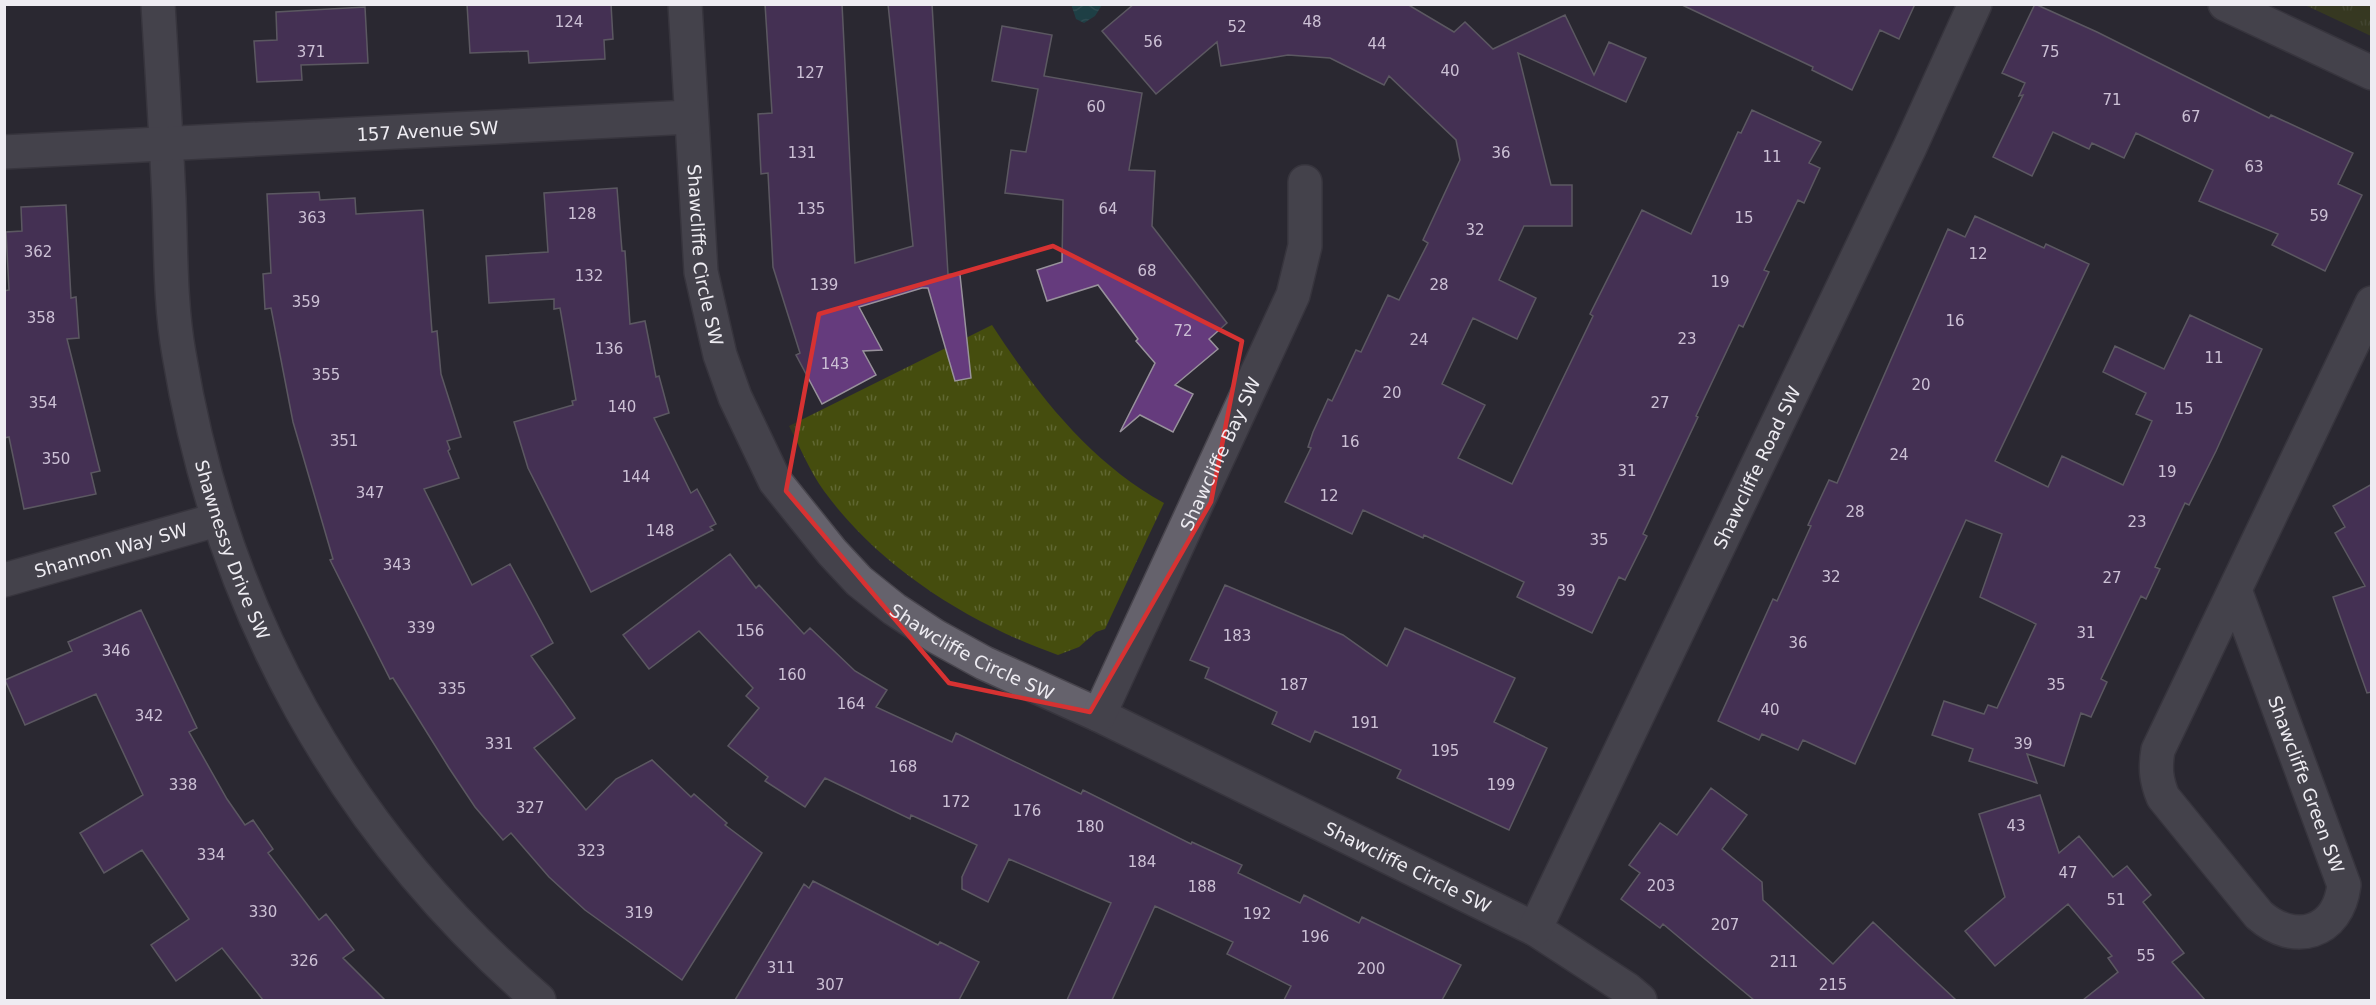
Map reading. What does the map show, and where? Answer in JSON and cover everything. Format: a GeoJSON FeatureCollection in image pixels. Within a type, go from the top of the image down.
{"type":"FeatureCollection","features":[{"type":"Feature","properties":{"kind":"street","name":"Shawnessy Drive SW"},"geometry":{"type":"LineString","coordinates":[[159,4],[178,352],[216,520],[250,605],[286,684],[338,772],[406,867],[455,921],[539,1000]]}},
{"type":"Feature","properties":{"kind":"street","name":"Shawcliffe Circle SW"},"geometry":{"type":"LineString","coordinates":[[685,4],[701,272],[710,319],[735,397],[775,481],[832,552],[860,581],[894,609],[935,636],[984,663],[1099,715],[1535,929],[1627,989],[1640,1000]]}},
{"type":"Feature","properties":{"kind":"street","name":"Shawcliffe Road SW"},"geometry":{"type":"LineString","coordinates":[[1535,929],[1904,158],[1974,4]]}},
{"type":"Feature","properties":{"kind":"street"},"geometry":{"type":"LineString","coordinates":[[2225,4],[2372,73]]}},
{"type":"Feature","properties":{"kind":"street","name":"157 Avenue SW"},"geometry":{"type":"LineString","coordinates":[[4,152],[690,117]]}},
{"type":"Feature","properties":{"kind":"street","name":"Shawcliffe Bay SW"},"geometry":{"type":"LineString","coordinates":[[1099,715],[1293,295],[1305,246],[1305,182]]}},
{"type":"Feature","properties":{"kind":"street","name":"Shawcliffe Green SW"},"geometry":{"type":"LineString","coordinates":[[2235,590],[2344,885],[2342,898],[2329,920],[2319,928],[2303,933],[2287,933],[2272,926],[2259,915],[2163,797],[2156,780],[2158,750],[2372,303]]}},
{"type":"Feature","properties":{"kind":"street","name":"Shannon Way SW"},"geometry":{"type":"LineString","coordinates":[[4,580],[216,520]]}},
{"type":"Feature","properties":{"kind":"highlighted area"},"geometry":{"type":"Polygon","coordinates":[[[1053,246],[1242,341],[1211,502],[1090,712],[949,683],[786,491],[819,314],[1053,246]]]}},
{"type":"Feature","properties":{"kind":"green space"},"geometry":{"type":"Polygon","coordinates":[[[2305,5],[2371,5],[2371,36],[2305,5]]]}},
{"type":"Feature","properties":{"kind":"green space"},"geometry":{"type":"Polygon","coordinates":[[[992,325],[1027,376],[1089,447],[1112,468],[1164,503],[1105,629],[1096,632],[1079,647],[1058,655],[992,627],[960,610],[899,569],[847,519],[824,491],[789,426],[992,325]]]}},
{"type":"Feature","properties":{"kind":"water"},"geometry":{"type":"Polygon","coordinates":[[[1071,4],[1102,5],[1095,16],[1084,23],[1076,19],[1071,4]]]}},
{"type":"Feature","properties":{"kind":"building"},"geometry":{"type":"Polygon","coordinates":[[[467,4],[611,4],[613,39],[604,40],[605,59],[529,63],[528,51],[470,53],[467,4]]]}},
{"type":"Feature","properties":{"kind":"building"},"geometry":{"type":"Polygon","coordinates":[[[765,4],[842,4],[855,263],[913,246],[888,4],[932,4],[948,274],[960,275],[971,378],[955,381],[928,288],[922,288],[859,307],[882,350],[863,351],[876,375],[822,404],[796,355],[800,353],[773,267],[768,173],[761,174],[758,114],[772,113],[765,4]]]}},
{"type":"Feature","properties":{"kind":"building"},"geometry":{"type":"Polygon","coordinates":[[[1134,4],[1407,4],[1454,32],[1465,22],[1493,49],[1565,15],[1594,75],[1609,42],[1646,58],[1626,102],[1518,53],[1551,185],[1572,185],[1572,226],[1524,226],[1499,280],[1536,298],[1517,339],[1473,318],[1442,384],[1485,405],[1458,458],[1512,484],[1593,316],[1590,314],[1642,210],[1691,234],[1738,132],[1741,133],[1752,110],[1821,142],[1809,163],[1820,168],[1804,203],[1798,200],[1764,270],[1769,272],[1743,327],[1739,325],[1696,416],[1698,417],[1643,534],[1647,536],[1625,580],[1619,577],[1592,633],[1517,597],[1524,582],[1424,535],[1423,538],[1363,510],[1352,534],[1285,502],[1311,448],[1308,447],[1313,432],[1328,399],[1332,401],[1356,350],[1361,352],[1388,295],[1399,300],[1428,243],[1423,240],[1460,160],[1456,140],[1389,76],[1384,85],[1330,58],[1288,55],[1221,66],[1217,42],[1156,94],[1102,31],[1134,4]]]}},
{"type":"Feature","properties":{"kind":"building"},"geometry":{"type":"Polygon","coordinates":[[[1680,4],[1915,4],[1899,39],[1880,30],[1852,90],[1812,70],[1813,67],[1680,4]]]}},
{"type":"Feature","properties":{"kind":"building"},"geometry":{"type":"Polygon","coordinates":[[[2035,4],[2097,32],[2269,118],[2271,115],[2353,153],[2338,184],[2362,195],[2325,271],[2272,245],[2278,234],[2199,201],[2213,170],[2136,133],[2124,158],[2092,143],[2089,149],[2053,132],[2032,176],[1993,157],[2023,95],[2019,96],[2025,83],[2002,73],[2035,4]]]}},
{"type":"Feature","properties":{"kind":"building"},"geometry":{"type":"Polygon","coordinates":[[[365,7],[368,63],[301,65],[302,80],[257,82],[254,41],[277,40],[276,12],[365,7]]]}},
{"type":"Feature","properties":{"kind":"building"},"geometry":{"type":"Polygon","coordinates":[[[1002,26],[1052,35],[1044,76],[1142,93],[1129,170],[1155,171],[1152,226],[1227,323],[1209,339],[1218,349],[1175,385],[1193,394],[1173,432],[1140,415],[1120,432],[1155,363],[1136,341],[1138,339],[1098,285],[1047,301],[1037,270],[1062,262],[1063,200],[1005,193],[1011,150],[1026,152],[1038,89],[992,81],[1002,26]]]}},
{"type":"Feature","properties":{"kind":"building"},"geometry":{"type":"Polygon","coordinates":[[[617,188],[622,251],[625,251],[630,324],[645,321],[656,377],[659,376],[669,413],[654,418],[691,493],[697,489],[716,524],[710,527],[713,530],[591,592],[528,468],[514,422],[573,405],[572,401],[576,400],[560,308],[554,309],[554,299],[489,303],[486,256],[548,252],[544,193],[617,188]]]}},
{"type":"Feature","properties":{"kind":"building"},"geometry":{"type":"Polygon","coordinates":[[[319,192],[320,200],[355,198],[356,214],[423,210],[432,332],[437,331],[441,374],[461,437],[447,441],[450,449],[448,451],[459,478],[424,489],[472,585],[510,564],[553,643],[531,656],[575,718],[534,748],[586,810],[616,779],[652,760],[691,797],[694,794],[727,823],[725,825],[762,853],[682,980],[585,910],[549,877],[511,833],[503,840],[475,807],[393,678],[390,679],[330,560],[333,559],[293,422],[271,308],[265,309],[263,274],[271,273],[267,194],[319,192]]]}},
{"type":"Feature","properties":{"kind":"building"},"geometry":{"type":"Polygon","coordinates":[[[66,205],[71,298],[76,297],[79,338],[67,339],[100,471],[91,473],[96,494],[24,509],[9,437],[4,438],[4,291],[9,290],[6,232],[22,231],[21,207],[66,205]]]}},
{"type":"Feature","properties":{"kind":"building"},"geometry":{"type":"Polygon","coordinates":[[[1975,216],[2044,248],[2046,244],[2089,264],[1995,461],[2048,487],[2062,456],[2123,485],[2152,421],[2136,414],[2146,393],[2103,372],[2115,346],[2164,369],[2190,315],[2262,349],[2216,451],[2189,505],[2185,503],[2155,567],[2160,569],[2146,599],[2141,596],[2101,679],[2107,682],[2091,717],[2081,713],[2064,766],[2027,754],[2037,783],[1969,761],[1973,749],[1932,735],[1944,701],[1984,714],[1988,705],[1997,708],[2036,624],[1980,597],[2002,534],[1966,520],[1855,764],[1803,740],[1798,750],[1762,734],[1759,740],[1718,721],[1773,599],[1777,601],[1829,480],[1837,483],[1948,229],[1965,237],[1975,216]]]}},
{"type":"Feature","properties":{"kind":"building"},"geometry":{"type":"Polygon","coordinates":[[[2372,484],[2372,692],[2367,693],[2333,597],[2365,586],[2335,533],[2345,527],[2333,506],[2372,484]]]}},
{"type":"Feature","properties":{"kind":"building"},"geometry":{"type":"Polygon","coordinates":[[[730,554],[756,588],[759,585],[804,634],[810,628],[855,671],[887,690],[876,707],[952,742],[956,733],[1081,794],[1083,790],[1191,844],[1192,842],[1242,865],[1238,873],[1300,903],[1304,895],[1359,923],[1362,917],[1461,965],[1442,1000],[1284,1000],[1291,986],[1227,954],[1233,942],[1155,906],[1112,1000],[1067,1000],[1111,903],[1009,859],[988,902],[962,889],[962,877],[977,845],[911,815],[910,819],[825,778],[805,807],[765,781],[768,777],[728,746],[759,708],[746,696],[753,688],[699,631],[649,669],[623,635],[730,554]]]}},
{"type":"Feature","properties":{"kind":"building"},"geometry":{"type":"Polygon","coordinates":[[[1225,585],[1343,635],[1387,666],[1405,628],[1515,678],[1494,722],[1547,748],[1509,830],[1397,778],[1401,770],[1315,731],[1310,742],[1272,724],[1277,712],[1205,678],[1209,668],[1190,660],[1225,585]]]}},
{"type":"Feature","properties":{"kind":"building"},"geometry":{"type":"Polygon","coordinates":[[[141,610],[197,728],[189,732],[227,799],[245,825],[253,820],[273,849],[268,853],[319,920],[326,914],[354,950],[343,958],[385,1000],[263,1000],[222,948],[176,981],[151,945],[189,919],[142,850],[104,873],[80,833],[143,795],[96,694],[25,725],[5,680],[72,651],[68,642],[141,610]]]}},
{"type":"Feature","properties":{"kind":"building"},"geometry":{"type":"Polygon","coordinates":[[[1711,788],[1747,815],[1722,849],[1762,882],[1763,900],[1833,964],[1873,922],[1956,1000],[1754,1000],[1663,924],[1660,928],[1621,899],[1640,873],[1629,865],[1660,823],[1677,835],[1711,788]]]}},
{"type":"Feature","properties":{"kind":"building"},"geometry":{"type":"Polygon","coordinates":[[[2040,795],[2059,853],[2079,836],[2113,877],[2127,866],[2151,895],[2143,902],[2184,953],[2172,962],[2205,1000],[2083,1000],[2118,972],[2108,958],[2112,956],[2068,904],[1995,966],[1965,931],[2005,897],[1979,814],[2040,795]]]}},
{"type":"Feature","properties":{"kind":"building"},"geometry":{"type":"Polygon","coordinates":[[[813,881],[938,945],[940,942],[979,962],[959,1000],[735,1000],[804,884],[809,888],[813,881]]]}}]}
